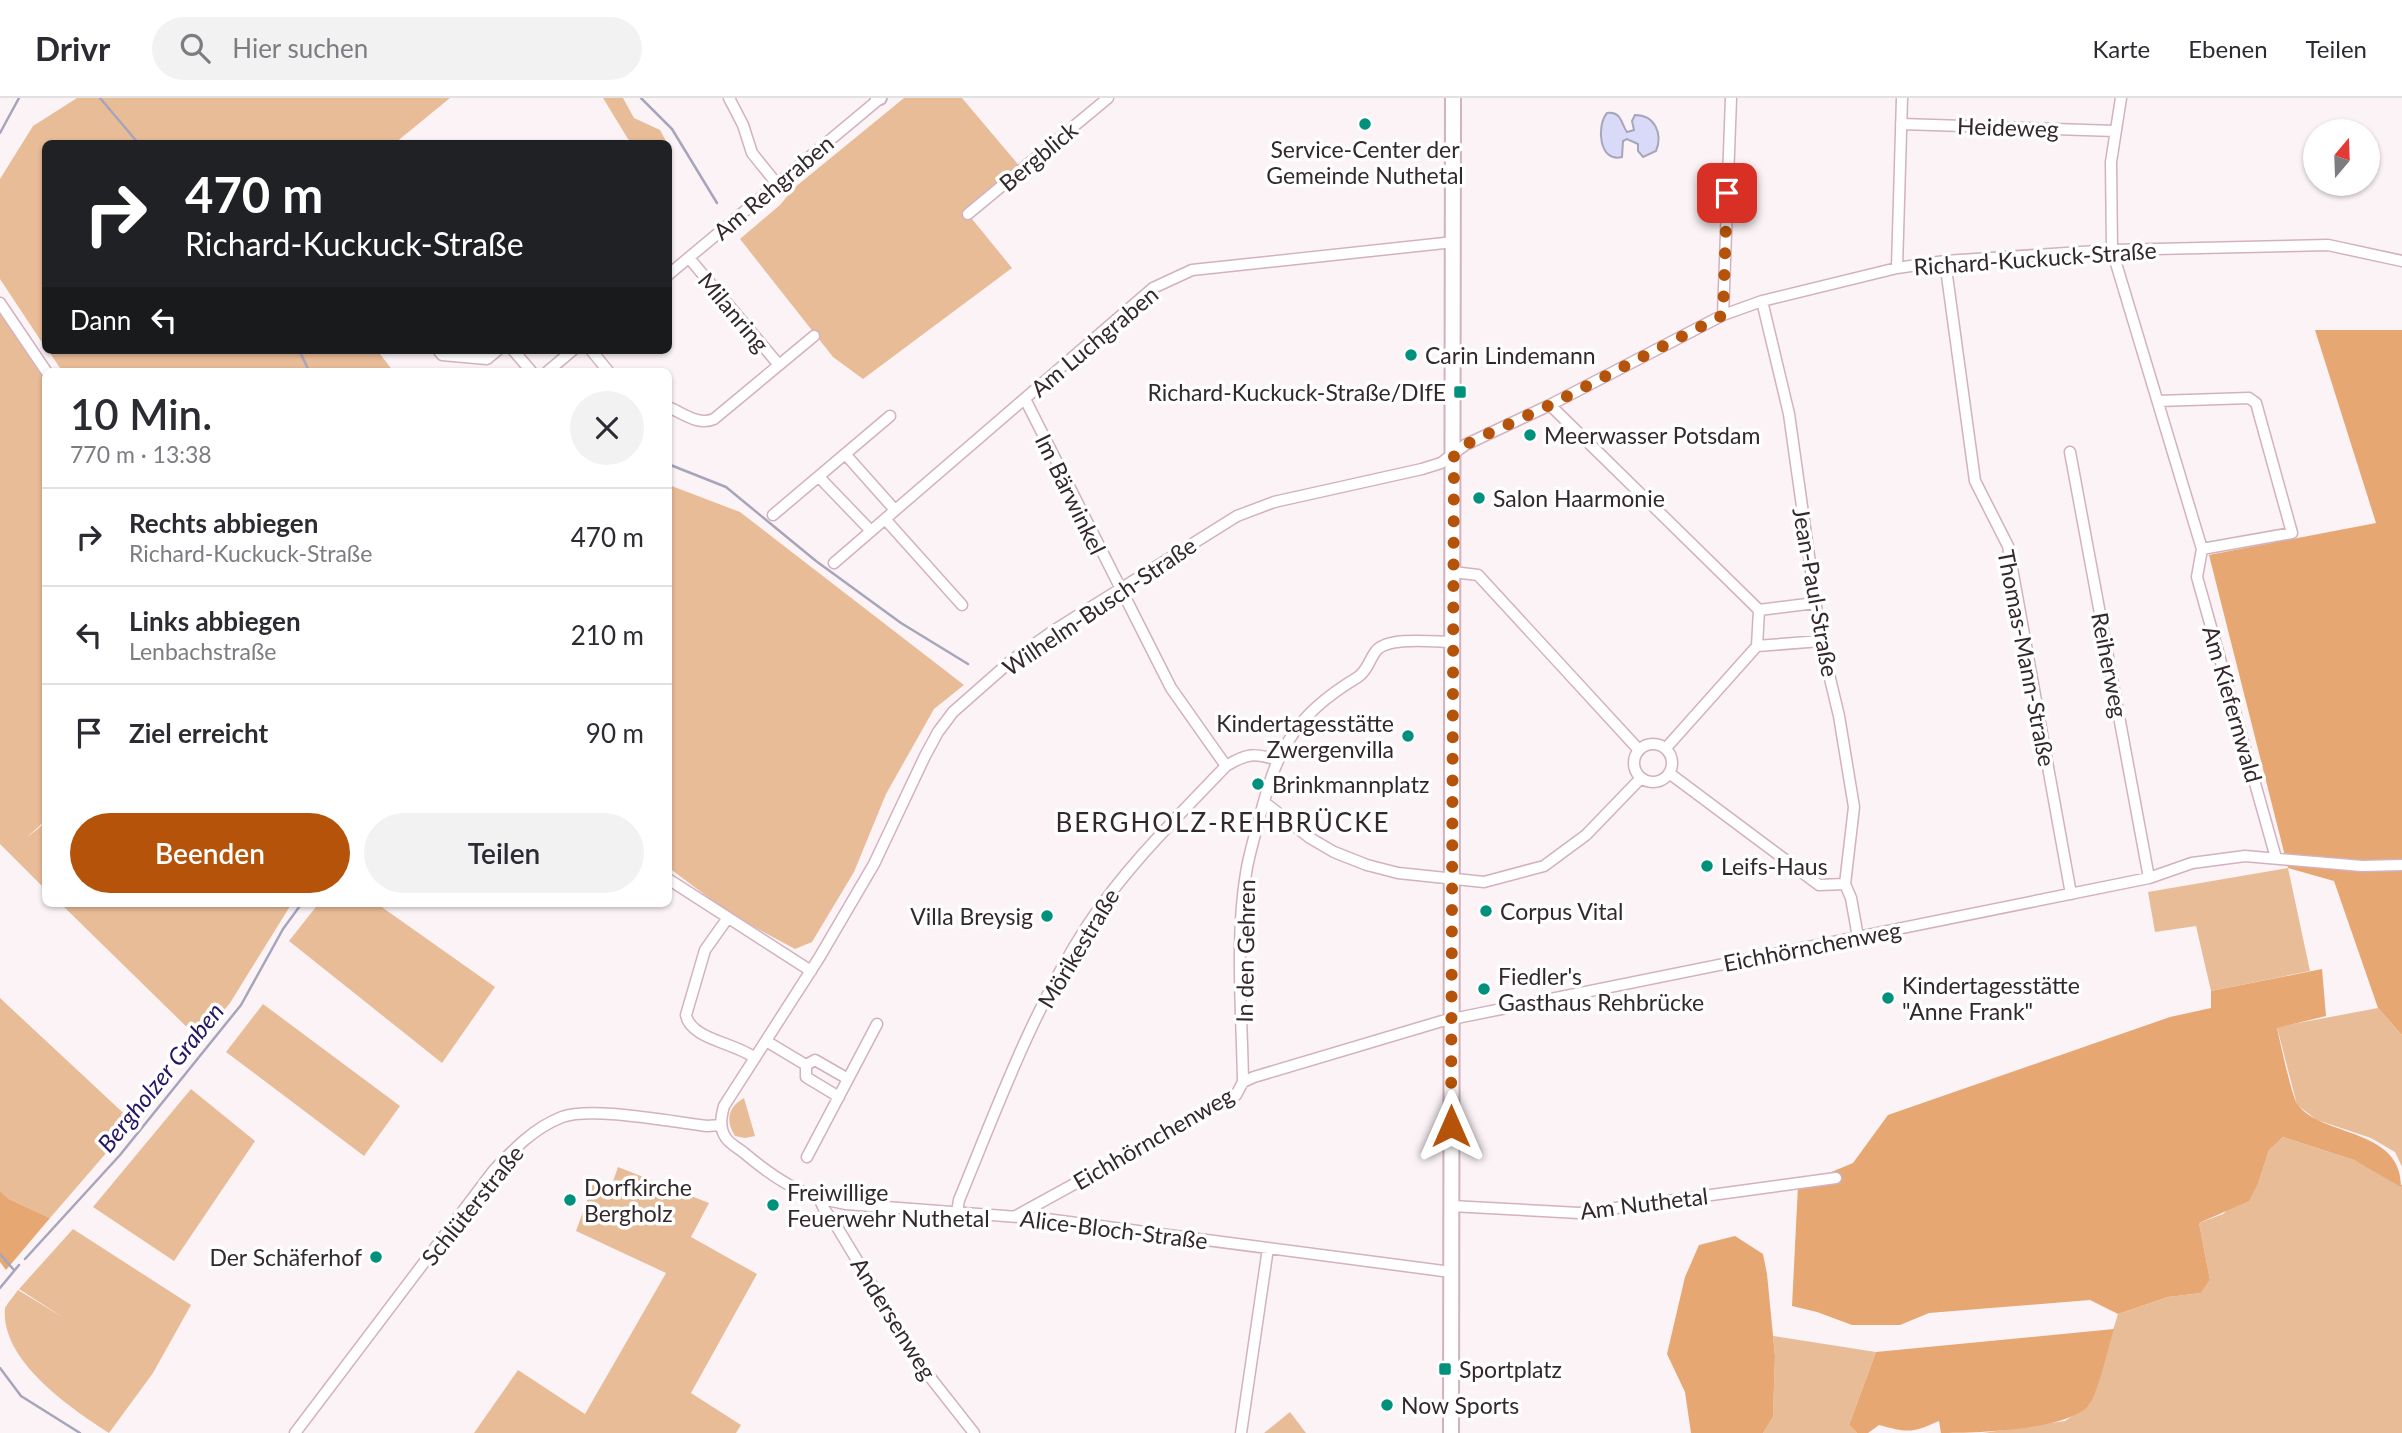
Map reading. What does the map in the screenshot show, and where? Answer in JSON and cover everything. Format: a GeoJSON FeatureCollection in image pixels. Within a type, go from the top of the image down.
{"type":"FeatureCollection","features":[{"type":"Feature","properties":{"kind":"main road"},"geometry":{"type":"LineString","coordinates":[[1451,1433],[1454,98]]}},
{"type":"Feature","properties":{"kind":"street"},"geometry":{"type":"LineString","coordinates":[[729,98],[743,125],[752,153],[777,184]]}},
{"type":"Feature","properties":{"kind":"street","name":"Bergblick"},"geometry":{"type":"LineString","coordinates":[[968,215],[1108,98]]}},
{"type":"Feature","properties":{"kind":"street"},"geometry":{"type":"LineString","coordinates":[[1723,315],[1731,98]]}},
{"type":"Feature","properties":{"kind":"street"},"geometry":{"type":"LineString","coordinates":[[1897,268],[1902,98]]}},
{"type":"Feature","properties":{"kind":"street","name":"Am Kiefernwald"},"geometry":{"type":"LineString","coordinates":[[2121,98],[2111,162],[2112,250],[2202,549],[2197,576],[2276,858]]}},
{"type":"Feature","properties":{"kind":"street","name":"Am Rehgraben"},"geometry":{"type":"LineString","coordinates":[[672,272],[878,99]]}},
{"type":"Feature","properties":{"kind":"street","name":"Heideweg"},"geometry":{"type":"LineString","coordinates":[[1901,124],[2115,131]]}},
{"type":"Feature","properties":{"kind":"street","name":"Am Luchgraben"},"geometry":{"type":"LineString","coordinates":[[834,564],[1153,288],[1192,270],[1454,242]]}},
{"type":"Feature","properties":{"kind":"street","name":"Richard-Kuckuck-Straße"},"geometry":{"type":"LineString","coordinates":[[1454,454],[1472,441],[1550,405],[1723,315],[1762,301],[1897,268],[1945,261],[2112,250],[2328,245],[2402,261]]}},
{"type":"Feature","properties":{"kind":"street","name":"Milanring"},"geometry":{"type":"LineString","coordinates":[[689,258],[779,365]]}},
{"type":"Feature","properties":{"kind":"street","name":"Thomas-Mann-Straße"},"geometry":{"type":"LineString","coordinates":[[1945,261],[1975,481],[2008,546],[2071,894]]}},
{"type":"Feature","properties":{"kind":"street","name":"Jean-Paul-Straße"},"geometry":{"type":"LineString","coordinates":[[1762,301],[1789,414],[1821,641],[1839,716],[1854,807],[1845,884]]}},
{"type":"Feature","properties":{"kind":"street"},"geometry":{"type":"LineString","coordinates":[[0,303],[44,368]]}},
{"type":"Feature","properties":{"kind":"street","name":"Milanring"},"geometry":{"type":"LineString","coordinates":[[672,409],[699,421],[714,419],[814,336]]}},
{"type":"Feature","properties":{"kind":"street"},"geometry":{"type":"LineString","coordinates":[[441,354],[487,359],[493,354]]}},
{"type":"Feature","properties":{"kind":"street"},"geometry":{"type":"LineString","coordinates":[[516,354],[528,368]]}},
{"type":"Feature","properties":{"kind":"street"},"geometry":{"type":"LineString","coordinates":[[552,368],[568,354]]}},
{"type":"Feature","properties":{"kind":"street"},"geometry":{"type":"LineString","coordinates":[[594,354],[606,368]]}},
{"type":"Feature","properties":{"kind":"street"},"geometry":{"type":"LineString","coordinates":[[2158,401],[2249,398],[2256,403],[2292,533],[2202,549]]}},
{"type":"Feature","properties":{"kind":"street","name":"Im Bärwinkel"},"geometry":{"type":"LineString","coordinates":[[1025,399],[1171,688],[1226,766]]}},
{"type":"Feature","properties":{"kind":"street"},"geometry":{"type":"LineString","coordinates":[[1550,405],[1759,610],[1757,646],[1665,748]]}},
{"type":"Feature","properties":{"kind":"street"},"geometry":{"type":"LineString","coordinates":[[773,516],[890,416]]}},
{"type":"Feature","properties":{"kind":"street","name":"Reiherweg"},"geometry":{"type":"LineString","coordinates":[[2070,452],[2149,877]]}},
{"type":"Feature","properties":{"kind":"street","name":"Wilhelm-Busch-Straße"},"geometry":{"type":"LineString","coordinates":[[721,1125],[724,1106],[811,971],[874,864],[938,732],[953,712],[1012,660],[1119,588],[1237,516],[1274,502],[1422,469],[1441,463],[1454,454]]}},
{"type":"Feature","properties":{"kind":"street"},"geometry":{"type":"LineString","coordinates":[[846,455],[895,510]]}},
{"type":"Feature","properties":{"kind":"street"},"geometry":{"type":"LineString","coordinates":[[819,477],[871,531]]}},
{"type":"Feature","properties":{"kind":"street"},"geometry":{"type":"LineString","coordinates":[[885,519],[962,605]]}},
{"type":"Feature","properties":{"kind":"street"},"geometry":{"type":"LineString","coordinates":[[1453,572],[1478,575],[1639,750]]}},
{"type":"Feature","properties":{"kind":"street"},"geometry":{"type":"LineString","coordinates":[[1759,610],[1815,603]]}},
{"type":"Feature","properties":{"kind":"street"},"geometry":{"type":"LineString","coordinates":[[1757,646],[1821,641]]}},
{"type":"Feature","properties":{"kind":"street","name":"In den Gehren"},"geometry":{"type":"LineString","coordinates":[[1243,1082],[1241,922],[1245,875],[1278,760],[1300,725],[1344,684],[1360,676],[1377,649],[1391,642],[1453,642]]}},
{"type":"Feature","properties":{"kind":"street"},"geometry":{"type":"LineString","coordinates":[[1652,744],[1665,748],[1672,760],[1669,773],[1656,782],[1641,778],[1634,764],[1639,750],[1652,744]]}},
{"type":"Feature","properties":{"kind":"street","name":"Mörikestraße"},"geometry":{"type":"LineString","coordinates":[[957,1212],[959,1200],[1047,993],[1087,927],[1128,872],[1226,766],[1239,758],[1257,753],[1278,760]]}},
{"type":"Feature","properties":{"kind":"street"},"geometry":{"type":"LineString","coordinates":[[1669,773],[1819,885],[1845,884],[1851,898],[1858,937]]}},
{"type":"Feature","properties":{"kind":"street"},"geometry":{"type":"LineString","coordinates":[[1264,802],[1310,838],[1334,852],[1367,865],[1398,873],[1484,882],[1544,866],[1586,835],[1641,778]]}},
{"type":"Feature","properties":{"kind":"street","name":"Eichhörnchenweg"},"geometry":{"type":"LineString","coordinates":[[1015,1216],[1236,1095],[1243,1082],[1388,1036],[1452,1019],[2071,894],[2220,858],[2245,856],[2362,866],[2402,865]]}},
{"type":"Feature","properties":{"kind":"street"},"geometry":{"type":"LineString","coordinates":[[672,882],[811,971]]}},
{"type":"Feature","properties":{"kind":"street"},"geometry":{"type":"LineString","coordinates":[[727,919],[705,950],[686,1015],[687,1022],[697,1032],[742,1049],[755,1058]]}},
{"type":"Feature","properties":{"kind":"street"},"geometry":{"type":"LineString","coordinates":[[807,1157],[877,1024]]}},
{"type":"Feature","properties":{"kind":"street"},"geometry":{"type":"LineString","coordinates":[[766,1041],[806,1065]]}},
{"type":"Feature","properties":{"kind":"street"},"geometry":{"type":"LineString","coordinates":[[806,1065],[815,1060],[848,1079]]}},
{"type":"Feature","properties":{"kind":"street"},"geometry":{"type":"LineString","coordinates":[[806,1065],[806,1077],[839,1097]]}},
{"type":"Feature","properties":{"kind":"street","name":"Schlüterstraße"},"geometry":{"type":"LineString","coordinates":[[295,1433],[494,1170],[518,1144],[540,1128],[565,1116],[592,1112],[707,1126],[721,1125]]}},
{"type":"Feature","properties":{"kind":"street","name":"Alice-Bloch-Straße"},"geometry":{"type":"LineString","coordinates":[[721,1125],[727,1139],[764,1170],[820,1200],[1015,1216],[1451,1272]]}},
{"type":"Feature","properties":{"kind":"street","name":"Am Nuthetal"},"geometry":{"type":"LineString","coordinates":[[1451,1206],[1579,1213],[1836,1178]]}},
{"type":"Feature","properties":{"kind":"street","name":"Andersenweg"},"geometry":{"type":"LineString","coordinates":[[820,1200],[919,1363],[974,1433]]}},
{"type":"Feature","properties":{"kind":"street"},"geometry":{"type":"LineString","coordinates":[[1241,1433],[1268,1248]]}},
{"type":"Feature","properties":{"kind":"shaded area"},"geometry":{"type":"Polygon","coordinates":[[[77,98],[450,98],[399,140],[42,140],[42,342],[0,279],[0,179],[33,126],[77,98]]]}},
{"type":"Feature","properties":{"kind":"shaded area"},"geometry":{"type":"Polygon","coordinates":[[[603,98],[623,98],[634,118],[660,130],[665,140],[628,139],[603,98]]]}},
{"type":"Feature","properties":{"kind":"shaded area"},"geometry":{"type":"Polygon","coordinates":[[[904,98],[962,98],[1022,169],[968,214],[1012,268],[863,379],[833,357],[740,239],[780,205],[794,188],[904,98]]]}},
{"type":"Feature","properties":{"kind":"shaded area"},"geometry":{"type":"Polygon","coordinates":[[[0,309],[43,368],[42,824],[26,838],[42,825],[42,886],[0,844],[0,309]]]}},
{"type":"Feature","properties":{"kind":"shaded area"},"geometry":{"type":"Polygon","coordinates":[[[2315,330],[2402,330],[2402,1035],[2378,1008],[2334,881],[2288,868],[2209,555],[2376,523],[2315,330]]]}},
{"type":"Feature","properties":{"kind":"shaded area"},"geometry":{"type":"Polygon","coordinates":[[[51,354],[380,354],[391,368],[60,368],[51,354]]]}},
{"type":"Feature","properties":{"kind":"shaded area"},"geometry":{"type":"Polygon","coordinates":[[[672,486],[740,512],[964,685],[934,709],[886,794],[854,872],[812,942],[795,949],[732,915],[672,870],[672,486]]]}},
{"type":"Feature","properties":{"kind":"shaded area"},"geometry":{"type":"Polygon","coordinates":[[[2288,868],[2310,971],[2211,991],[2196,926],[2155,932],[2148,892],[2288,868]]]}},
{"type":"Feature","properties":{"kind":"shaded area"},"geometry":{"type":"Polygon","coordinates":[[[64,907],[290,907],[230,1003],[200,1040],[64,907]]]}},
{"type":"Feature","properties":{"kind":"shaded area"},"geometry":{"type":"Polygon","coordinates":[[[316,907],[382,907],[495,987],[442,1063],[289,941],[316,907]]]}},
{"type":"Feature","properties":{"kind":"shaded area"},"geometry":{"type":"Polygon","coordinates":[[[2322,969],[2326,1016],[2277,1028],[2295,1100],[2309,1115],[2359,1136],[2389,1154],[2398,1168],[2401,1187],[2354,1160],[2283,1137],[2269,1150],[2249,1201],[2199,1223],[2210,1280],[2201,1293],[2168,1297],[2118,1314],[2090,1300],[1929,1313],[1900,1325],[1852,1325],[1792,1306],[1798,1186],[1853,1163],[1888,1115],[2170,1017],[2211,1008],[2211,991],[2322,969]]]}},
{"type":"Feature","properties":{"kind":"shaded area"},"geometry":{"type":"Polygon","coordinates":[[[0,998],[133,1122],[50,1218],[9,1199],[0,1191],[0,998]]]}},
{"type":"Feature","properties":{"kind":"shaded area"},"geometry":{"type":"Polygon","coordinates":[[[263,1004],[400,1106],[364,1156],[226,1052],[263,1004]]]}},
{"type":"Feature","properties":{"kind":"shaded area"},"geometry":{"type":"Polygon","coordinates":[[[2378,1008],[2402,1035],[2402,1167],[2395,1152],[2371,1138],[2317,1120],[2297,1105],[2277,1027],[2378,1008]]]}},
{"type":"Feature","properties":{"kind":"shaded area"},"geometry":{"type":"Polygon","coordinates":[[[191,1089],[255,1141],[174,1261],[93,1207],[191,1089]]]}},
{"type":"Feature","properties":{"kind":"shaded area"},"geometry":{"type":"Polygon","coordinates":[[[744,1098],[755,1136],[745,1138],[735,1136],[729,1120],[731,1110],[744,1098]]]}},
{"type":"Feature","properties":{"kind":"shaded area"},"geometry":{"type":"Polygon","coordinates":[[[2283,1137],[2354,1160],[2402,1185],[2402,1433],[1983,1433],[2065,1421],[2090,1404],[2118,1314],[2168,1297],[2201,1293],[2210,1280],[2199,1223],[2223,1214],[2259,1181],[2269,1150],[2283,1137]]]}},
{"type":"Feature","properties":{"kind":"shaded area"},"geometry":{"type":"Polygon","coordinates":[[[618,1167],[709,1203],[691,1237],[757,1274],[691,1393],[741,1425],[736,1433],[474,1433],[518,1370],[585,1414],[666,1273],[576,1231],[593,1184],[610,1190],[618,1167]]]}},
{"type":"Feature","properties":{"kind":"shaded area"},"geometry":{"type":"Polygon","coordinates":[[[0,1191],[9,1199],[50,1218],[6,1270],[0,1262],[0,1191]]]}},
{"type":"Feature","properties":{"kind":"shaded area"},"geometry":{"type":"Polygon","coordinates":[[[73,1229],[191,1305],[153,1373],[109,1433],[59,1398],[42,1382],[14,1347],[7,1328],[5,1308],[18,1290],[64,1318],[19,1289],[73,1229]]]}},
{"type":"Feature","properties":{"kind":"shaded area"},"geometry":{"type":"Polygon","coordinates":[[[1735,1236],[1763,1254],[1775,1356],[1773,1417],[1763,1433],[1691,1433],[1685,1392],[1667,1354],[1685,1277],[1699,1245],[1735,1236]]]}},
{"type":"Feature","properties":{"kind":"shaded area"},"geometry":{"type":"Polygon","coordinates":[[[2114,1329],[2091,1402],[2081,1412],[2065,1419],[2022,1428],[1956,1433],[1941,1433],[1939,1421],[1910,1430],[1879,1425],[1868,1433],[1857,1433],[1849,1425],[1876,1352],[2114,1329]]]}},
{"type":"Feature","properties":{"kind":"shaded area"},"geometry":{"type":"Polygon","coordinates":[[[1773,1336],[1876,1352],[1849,1425],[1857,1433],[1763,1433],[1773,1417],[1773,1336]]]}},
{"type":"Feature","properties":{"kind":"shaded area"},"geometry":{"type":"Polygon","coordinates":[[[1290,1412],[1306,1433],[1264,1433],[1290,1412]]]}},
{"type":"Feature","properties":{"kind":"water"},"geometry":{"type":"Polygon","coordinates":[[[1607,113],[1616,114],[1627,132],[1634,130],[1632,121],[1635,115],[1648,118],[1658,132],[1656,151],[1643,157],[1638,151],[1638,144],[1627,139],[1623,141],[1622,157],[1608,154],[1604,149],[1601,134],[1601,126],[1607,113]]]}},
{"type":"Feature","properties":{"kind":"waterway"},"geometry":{"type":"LineString","coordinates":[[0,133],[19,98]]}},
{"type":"Feature","properties":{"kind":"waterway","name":"Bergholzer Graben"},"geometry":{"type":"LineString","coordinates":[[100,98],[136,140]]}},
{"type":"Feature","properties":{"kind":"waterway"},"geometry":{"type":"LineString","coordinates":[[641,98],[672,129],[717,203]]}},
{"type":"Feature","properties":{"kind":"waterway","name":"Bergholzer Graben"},"geometry":{"type":"LineString","coordinates":[[301,354],[308,368]]}},
{"type":"Feature","properties":{"kind":"waterway"},"geometry":{"type":"LineString","coordinates":[[672,466],[726,487],[816,561],[901,623],[968,664]]}},
{"type":"Feature","properties":{"kind":"waterway","name":"Bergholzer Graben"},"geometry":{"type":"LineString","coordinates":[[25,1259],[120,1155],[241,1005],[283,929],[299,907]]}},
{"type":"Feature","properties":{"kind":"waterway"},"geometry":{"type":"LineString","coordinates":[[0,1254],[14,1270]]}},
{"type":"Feature","properties":{"kind":"waterway"},"geometry":{"type":"LineString","coordinates":[[0,1288],[19,1265]]}},
{"type":"Feature","properties":{"kind":"waterway"},"geometry":{"type":"LineString","coordinates":[[0,1368],[21,1396],[80,1433]]}},
{"type":"Feature","properties":{"kind":"place","name":"Service-Center der Gemeinde Nuthetal"},"geometry":{"type":"Point","coordinates":[1365,124]}},
{"type":"Feature","properties":{"kind":"place","name":"Carin Lindemann"},"geometry":{"type":"Point","coordinates":[1411,355]}},
{"type":"Feature","properties":{"kind":"place","name":"Richard-Kuckuck-Straße/DIfE"},"geometry":{"type":"Point","coordinates":[1460,392]}},
{"type":"Feature","properties":{"kind":"place","name":"Meerwasser Potsdam"},"geometry":{"type":"Point","coordinates":[1530,435]}},
{"type":"Feature","properties":{"kind":"place","name":"Salon Haarmonie"},"geometry":{"type":"Point","coordinates":[1479,498]}},
{"type":"Feature","properties":{"kind":"place","name":"Kindertagesstätte Zwergenvilla"},"geometry":{"type":"Point","coordinates":[1408,736]}},
{"type":"Feature","properties":{"kind":"place","name":"Brinkmannplatz"},"geometry":{"type":"Point","coordinates":[1258,784]}},
{"type":"Feature","properties":{"kind":"place","name":"Leifs-Haus"},"geometry":{"type":"Point","coordinates":[1707,866]}},
{"type":"Feature","properties":{"kind":"place","name":"Corpus Vital"},"geometry":{"type":"Point","coordinates":[1486,911]}},
{"type":"Feature","properties":{"kind":"place","name":"Villa Breysig"},"geometry":{"type":"Point","coordinates":[1047,916]}},
{"type":"Feature","properties":{"kind":"place","name":"Fiedler's Gasthaus Rehbrücke"},"geometry":{"type":"Point","coordinates":[1484,989]}},
{"type":"Feature","properties":{"kind":"place","name":"Kindertagesstätte \"Anne Frank\""},"geometry":{"type":"Point","coordinates":[1888,998]}},
{"type":"Feature","properties":{"kind":"place","name":"Dorfkirche Bergholz"},"geometry":{"type":"Point","coordinates":[570,1200]}},
{"type":"Feature","properties":{"kind":"place","name":"Freiwillige Feuerwehr Nuthetal"},"geometry":{"type":"Point","coordinates":[773,1205]}},
{"type":"Feature","properties":{"kind":"place","name":"Der Schäferhof"},"geometry":{"type":"Point","coordinates":[376,1257]}},
{"type":"Feature","properties":{"kind":"place","name":"Sportplatz"},"geometry":{"type":"Point","coordinates":[1445,1369]}},
{"type":"Feature","properties":{"kind":"place","name":"Now Sports"},"geometry":{"type":"Point","coordinates":[1387,1405]}},
{"type":"Feature","properties":{"kind":"district","name":"BERGHOLZ-REHBRÜCKE"},"geometry":{"type":"Point","coordinates":[1223,822]}},
{"type":"Feature","properties":{"kind":"route"},"geometry":{"type":"LineString","coordinates":[[1451,1126],[1454,454],[1472,441],[1550,405],[1723,315],[1727,193]]}}]}
